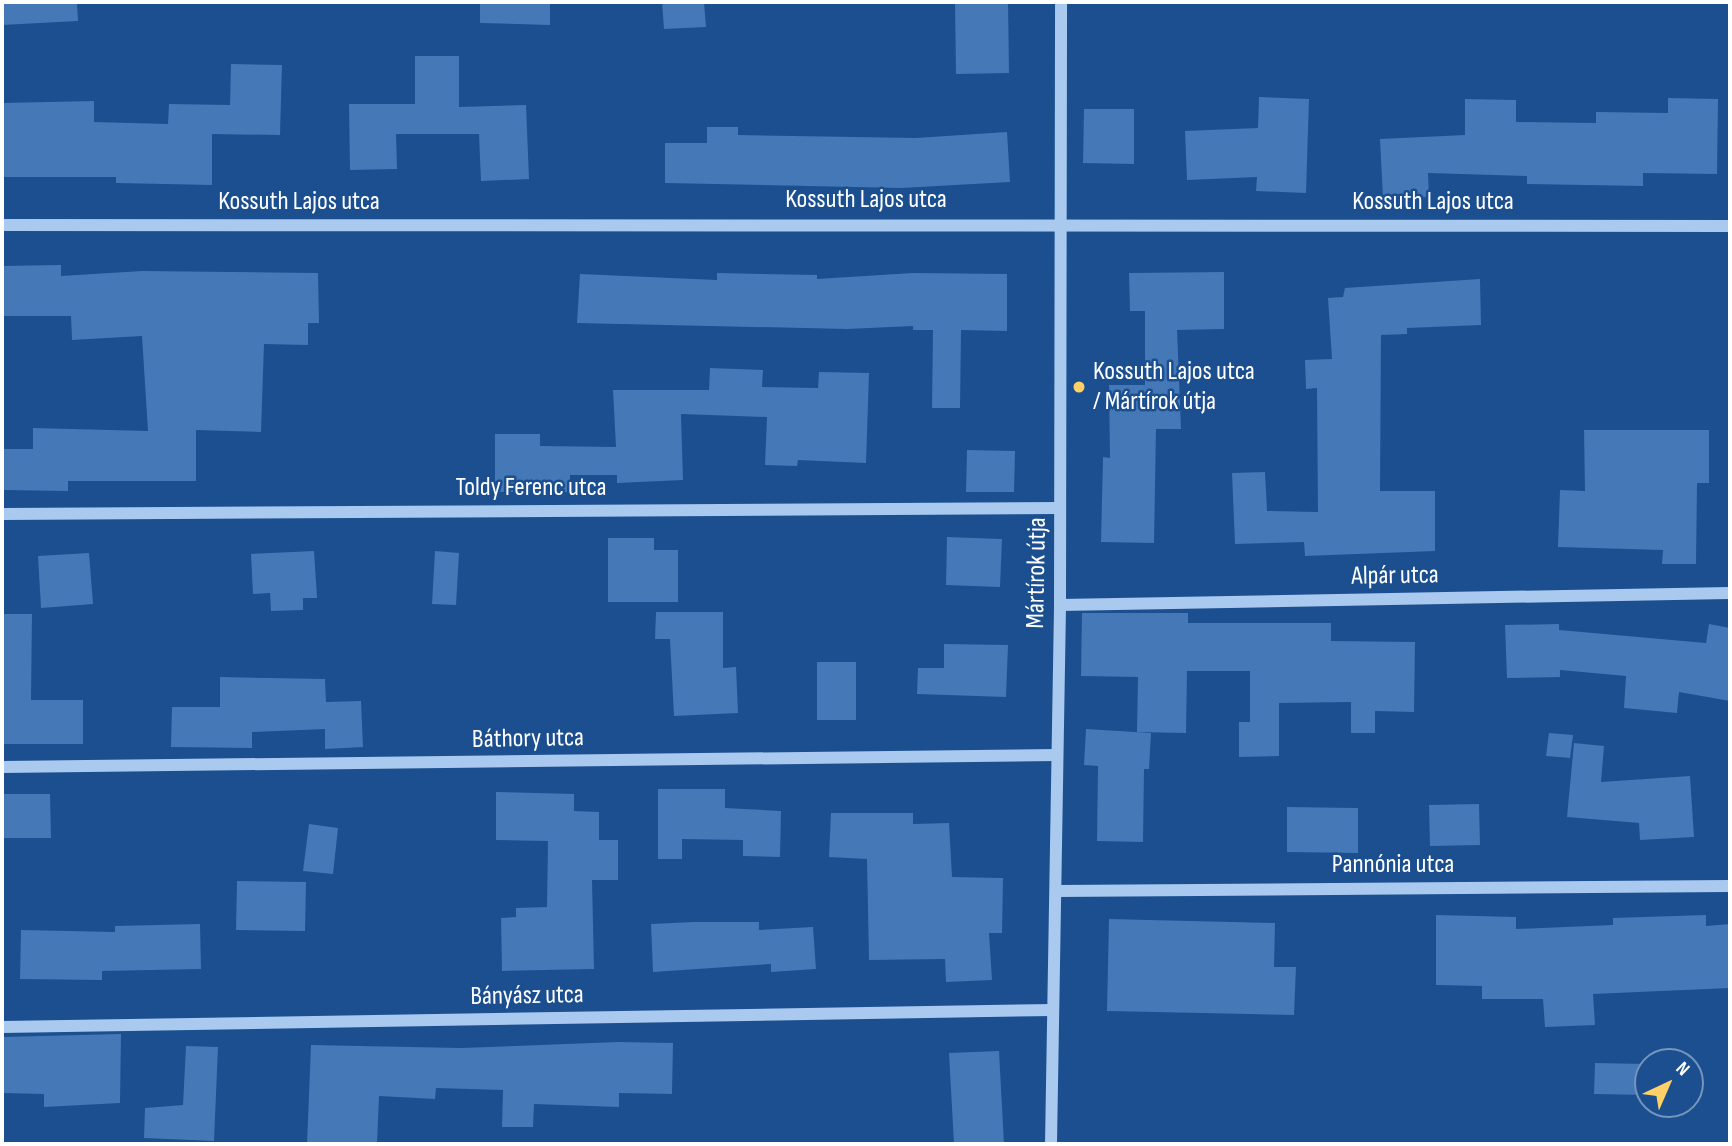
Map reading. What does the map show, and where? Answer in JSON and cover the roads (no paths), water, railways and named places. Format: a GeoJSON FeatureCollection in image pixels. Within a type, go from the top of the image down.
{"type":"FeatureCollection","features":[{"type":"Feature","properties":{"kind":"street","name":"Mártírok útja"},"geometry":{"type":"LineString","coordinates":[[1051,1144],[1056,891],[1055,755],[1060,605],[1058,223],[1061,2]]}},
{"type":"Feature","properties":{"kind":"street","name":"Kossuth Lajos utca"},"geometry":{"type":"LineString","coordinates":[[2,225],[1058,223],[1730,226]]}},
{"type":"Feature","properties":{"kind":"street","name":"Toldy Ferenc utca"},"geometry":{"type":"LineString","coordinates":[[2,514],[1060,508]]}},
{"type":"Feature","properties":{"kind":"street","name":"Alpár utca"},"geometry":{"type":"LineString","coordinates":[[1060,605],[1730,593]]}},
{"type":"Feature","properties":{"kind":"street","name":"Báthory utca"},"geometry":{"type":"LineString","coordinates":[[2,767],[1055,755]]}},
{"type":"Feature","properties":{"kind":"street","name":"Pannónia utca"},"geometry":{"type":"LineString","coordinates":[[1056,891],[1730,886]]}},
{"type":"Feature","properties":{"kind":"street","name":"Bányász utca"},"geometry":{"type":"LineString","coordinates":[[2,1027],[1053,1010]]}},
{"type":"Feature","properties":{"kind":"place","name":"Kossuth Lajos utca / Mártírok útja"},"geometry":{"type":"Point","coordinates":[1079,387]}}]}
